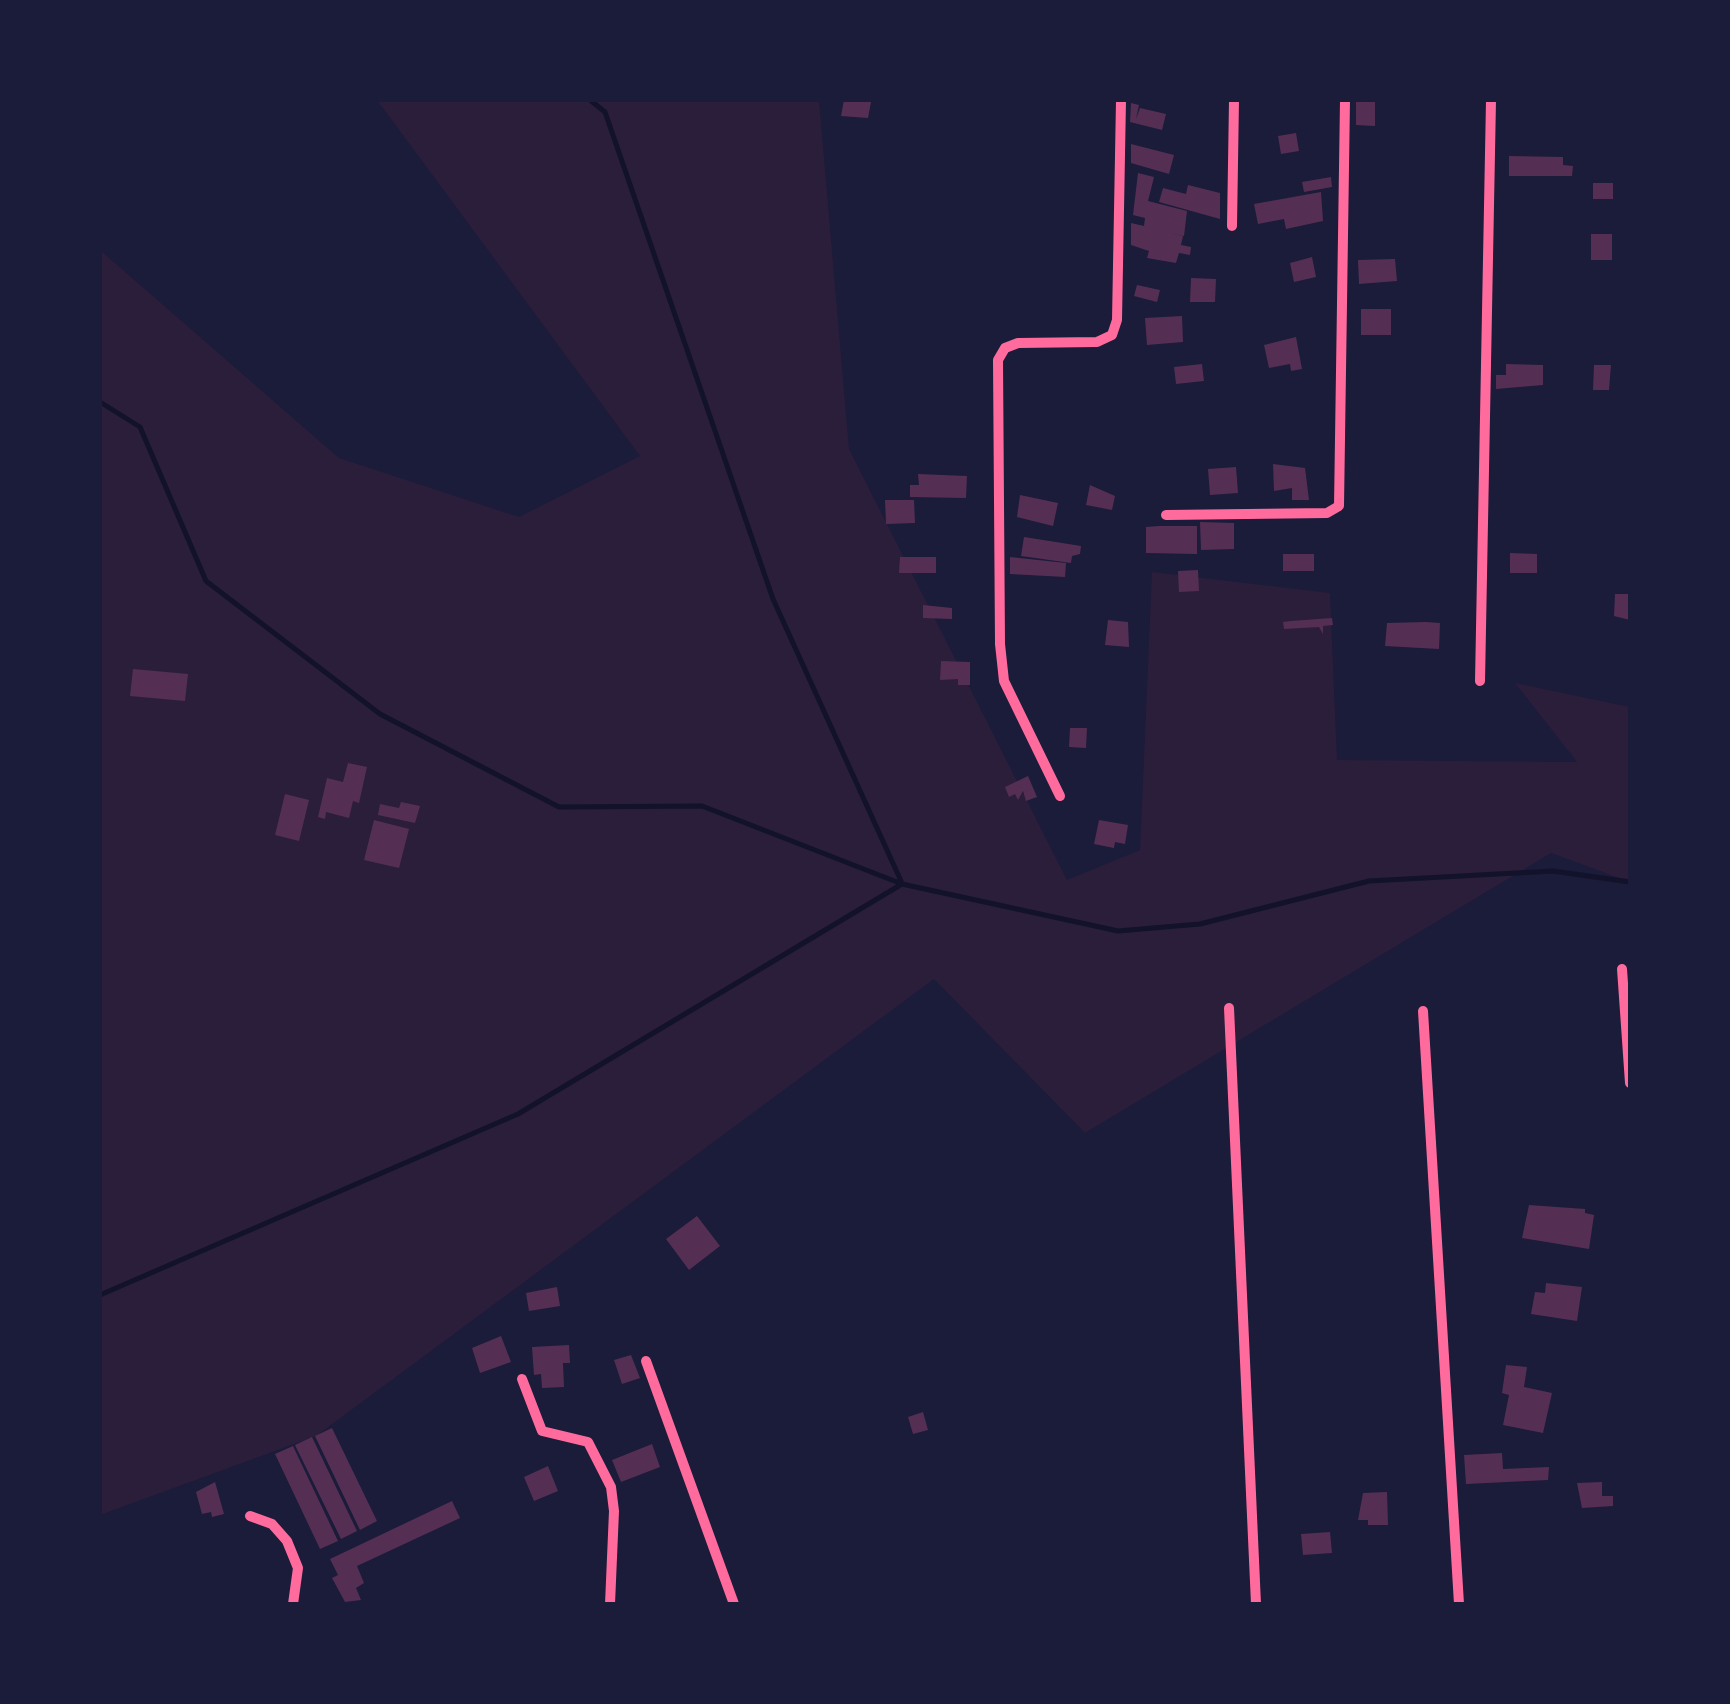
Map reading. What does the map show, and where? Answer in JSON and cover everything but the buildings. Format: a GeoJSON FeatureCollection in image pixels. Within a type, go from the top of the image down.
{"type":"FeatureCollection","features":[{"type":"Feature","properties":{"kind":"street"},"geometry":{"type":"LineString","coordinates":[[1060,796],[1004,681],[1000,644],[998,360],[1005,348],[1018,343],[1097,342],[1112,335],[1117,320],[1121,100]]}},
{"type":"Feature","properties":{"kind":"street"},"geometry":{"type":"LineString","coordinates":[[1232,226],[1234,100]]}},
{"type":"Feature","properties":{"kind":"street"},"geometry":{"type":"LineString","coordinates":[[1166,515],[1326,513],[1339,506],[1345,100]]}},
{"type":"Feature","properties":{"kind":"street"},"geometry":{"type":"LineString","coordinates":[[1480,681],[1491,100]]}},
{"type":"Feature","properties":{"kind":"street"},"geometry":{"type":"LineString","coordinates":[[1622,969],[1630,1083]]}},
{"type":"Feature","properties":{"kind":"street"},"geometry":{"type":"LineString","coordinates":[[1229,1008],[1256,1604]]}},
{"type":"Feature","properties":{"kind":"street"},"geometry":{"type":"LineString","coordinates":[[1424,1011],[1459,1604]]}},
{"type":"Feature","properties":{"kind":"street"},"geometry":{"type":"LineString","coordinates":[[646,1361],[734,1604]]}},
{"type":"Feature","properties":{"kind":"street"},"geometry":{"type":"LineString","coordinates":[[522,1379],[542,1431],[588,1442],[611,1488],[614,1511],[610,1604]]}},
{"type":"Feature","properties":{"kind":"street"},"geometry":{"type":"LineString","coordinates":[[250,1516],[272,1524],[286,1541],[298,1568],[293,1604]]}},
{"type":"Feature","properties":{"kind":"shaded area"},"geometry":{"type":"Polygon","coordinates":[[[377,100],[819,100],[849,449],[1067,880],[1140,850],[1152,572],[1330,593],[1337,760],[1577,762],[1515,683],[1630,707],[1630,882],[1551,853],[1085,1133],[934,979],[316,1436],[100,1515],[100,250],[339,458],[519,517],[640,456],[377,100]]]}},
{"type":"Feature","properties":{"kind":"waterway"},"geometry":{"type":"LineString","coordinates":[[590,100],[605,112],[773,599],[901,881]]}},
{"type":"Feature","properties":{"kind":"waterway"},"geometry":{"type":"LineString","coordinates":[[100,402],[140,427],[206,581],[380,714],[559,807],[702,806],[902,884]]}},
{"type":"Feature","properties":{"kind":"waterway"},"geometry":{"type":"LineString","coordinates":[[100,1295],[518,1114],[902,884],[1118,931],[1200,924],[1369,881],[1553,871],[1630,882]]}}]}
